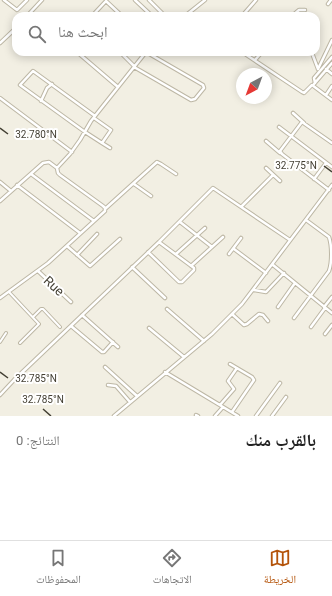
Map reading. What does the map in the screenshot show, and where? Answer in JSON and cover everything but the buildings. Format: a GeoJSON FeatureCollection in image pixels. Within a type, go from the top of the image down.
{"type":"FeatureCollection","features":[{"type":"Feature","properties":{"kind":"street"},"geometry":{"type":"LineString","coordinates":[[4,0],[17,10],[27,0]]}},
{"type":"Feature","properties":{"kind":"street"},"geometry":{"type":"LineString","coordinates":[[31,12],[42,0]]}},
{"type":"Feature","properties":{"kind":"street"},"geometry":{"type":"LineString","coordinates":[[135,0],[148,12]]}},
{"type":"Feature","properties":{"kind":"street"},"geometry":{"type":"LineString","coordinates":[[149,0],[161,12]]}},
{"type":"Feature","properties":{"kind":"street"},"geometry":{"type":"LineString","coordinates":[[190,12],[205,0]]}},
{"type":"Feature","properties":{"kind":"street"},"geometry":{"type":"LineString","coordinates":[[246,12],[256,0]]}},
{"type":"Feature","properties":{"kind":"street"},"geometry":{"type":"LineString","coordinates":[[328,4],[331,0]]}},
{"type":"Feature","properties":{"kind":"street"},"geometry":{"type":"LineString","coordinates":[[96,12],[106,1],[118,12]]}},
{"type":"Feature","properties":{"kind":"street"},"geometry":{"type":"LineString","coordinates":[[297,12],[299,10],[305,10]]}},
{"type":"Feature","properties":{"kind":"street"},"geometry":{"type":"LineString","coordinates":[[0,43],[12,32]]}},
{"type":"Feature","properties":{"kind":"street"},"geometry":{"type":"LineString","coordinates":[[318,69],[332,40]]}},
{"type":"Feature","properties":{"kind":"street"},"geometry":{"type":"LineString","coordinates":[[82,56],[118,87]]}},
{"type":"Feature","properties":{"kind":"street"},"geometry":{"type":"LineString","coordinates":[[124,56],[134,67],[191,100],[195,99],[204,88],[203,85],[153,56]]}},
{"type":"Feature","properties":{"kind":"street"},"geometry":{"type":"LineString","coordinates":[[57,168],[72,152],[94,117],[143,56]]}},
{"type":"Feature","properties":{"kind":"street"},"geometry":{"type":"LineString","coordinates":[[248,56],[303,92],[314,84],[332,63]]}},
{"type":"Feature","properties":{"kind":"street"},"geometry":{"type":"LineString","coordinates":[[255,60],[258,56]]}},
{"type":"Feature","properties":{"kind":"street"},"geometry":{"type":"LineString","coordinates":[[313,56],[318,73]]}},
{"type":"Feature","properties":{"kind":"street"},"geometry":{"type":"LineString","coordinates":[[314,84],[314,80],[318,73],[332,57]]}},
{"type":"Feature","properties":{"kind":"street"},"geometry":{"type":"LineString","coordinates":[[326,69],[332,74]]}},
{"type":"Feature","properties":{"kind":"street"},"geometry":{"type":"LineString","coordinates":[[102,143],[111,130],[52,84],[33,71],[20,85],[85,132],[102,143],[110,148]]}},
{"type":"Feature","properties":{"kind":"street"},"geometry":{"type":"LineString","coordinates":[[41,101],[47,88],[52,84]]}},
{"type":"Feature","properties":{"kind":"street"},"geometry":{"type":"LineString","coordinates":[[314,84],[332,100]]}},
{"type":"Feature","properties":{"kind":"street"},"geometry":{"type":"LineString","coordinates":[[326,95],[332,86]]}},
{"type":"Feature","properties":{"kind":"street"},"geometry":{"type":"LineString","coordinates":[[0,98],[72,152]]}},
{"type":"Feature","properties":{"kind":"street"},"geometry":{"type":"LineString","coordinates":[[293,113],[332,143]]}},
{"type":"Feature","properties":{"kind":"street"},"geometry":{"type":"LineString","coordinates":[[282,154],[280,151],[301,122],[305,123]]}},
{"type":"Feature","properties":{"kind":"street"},"geometry":{"type":"LineString","coordinates":[[279,127],[332,167]]}},
{"type":"Feature","properties":{"kind":"street"},"geometry":{"type":"LineString","coordinates":[[266,141],[328,190]]}},
{"type":"Feature","properties":{"kind":"street"},"geometry":{"type":"LineString","coordinates":[[0,201],[46,162],[49,162],[57,168],[60,176],[103,206],[105,210]]}},
{"type":"Feature","properties":{"kind":"street"},"geometry":{"type":"LineString","coordinates":[[0,298],[53,259],[158,162],[176,174]]}},
{"type":"Feature","properties":{"kind":"street"},"geometry":{"type":"LineString","coordinates":[[314,179],[326,163]]}},
{"type":"Feature","properties":{"kind":"street"},"geometry":{"type":"LineString","coordinates":[[266,168],[280,181]]}},
{"type":"Feature","properties":{"kind":"street"},"geometry":{"type":"LineString","coordinates":[[31,174],[94,221]]}},
{"type":"Feature","properties":{"kind":"street"},"geometry":{"type":"LineString","coordinates":[[242,206],[273,175]]}},
{"type":"Feature","properties":{"kind":"street"},"geometry":{"type":"LineString","coordinates":[[0,182],[11,191]]}},
{"type":"Feature","properties":{"kind":"street"},"geometry":{"type":"LineString","coordinates":[[134,184],[151,196]]}},
{"type":"Feature","properties":{"kind":"street"},"geometry":{"type":"LineString","coordinates":[[114,416],[204,341],[232,314],[254,290],[332,185]]}},
{"type":"Feature","properties":{"kind":"street"},"geometry":{"type":"LineString","coordinates":[[17,186],[80,233]]}},
{"type":"Feature","properties":{"kind":"street"},"geometry":{"type":"LineString","coordinates":[[0,395],[214,188],[290,240]]}},
{"type":"Feature","properties":{"kind":"street"},"geometry":{"type":"LineString","coordinates":[[294,318],[331,266],[331,241],[326,234],[306,220]]}},
{"type":"Feature","properties":{"kind":"street"},"geometry":{"type":"LineString","coordinates":[[180,222],[212,247]]}},
{"type":"Feature","properties":{"kind":"street"},"geometry":{"type":"LineString","coordinates":[[176,254],[205,228]]}},
{"type":"Feature","properties":{"kind":"street"},"geometry":{"type":"LineString","coordinates":[[77,255],[96,234]]}},
{"type":"Feature","properties":{"kind":"street"},"geometry":{"type":"LineString","coordinates":[[191,266],[223,237]]}},
{"type":"Feature","properties":{"kind":"street"},"geometry":{"type":"LineString","coordinates":[[230,254],[241,238]]}},
{"type":"Feature","properties":{"kind":"street"},"geometry":{"type":"LineString","coordinates":[[67,246],[90,266],[120,239]]}},
{"type":"Feature","properties":{"kind":"street"},"geometry":{"type":"LineString","coordinates":[[148,252],[180,283],[194,270],[194,268],[159,242]]}},
{"type":"Feature","properties":{"kind":"street"},"geometry":{"type":"LineString","coordinates":[[234,249],[266,273]]}},
{"type":"Feature","properties":{"kind":"street"},"geometry":{"type":"LineString","coordinates":[[273,265],[332,313]]}},
{"type":"Feature","properties":{"kind":"street"},"geometry":{"type":"LineString","coordinates":[[132,267],[166,298]]}},
{"type":"Feature","properties":{"kind":"street","name":"Rue"},"geometry":{"type":"LineString","coordinates":[[38,271],[71,302]]}},
{"type":"Feature","properties":{"kind":"street"},"geometry":{"type":"LineString","coordinates":[[254,290],[266,292],[284,273]]}},
{"type":"Feature","properties":{"kind":"street"},"geometry":{"type":"LineString","coordinates":[[278,307],[295,283]]}},
{"type":"Feature","properties":{"kind":"street"},"geometry":{"type":"LineString","coordinates":[[9,292],[38,323],[38,325],[20,342]]}},
{"type":"Feature","properties":{"kind":"street"},"geometry":{"type":"LineString","coordinates":[[311,327],[332,297]]}},
{"type":"Feature","properties":{"kind":"street","name":"Rue"},"geometry":{"type":"LineString","coordinates":[[33,317],[41,309],[43,309],[60,327]]}},
{"type":"Feature","properties":{"kind":"street"},"geometry":{"type":"LineString","coordinates":[[167,309],[204,341]]}},
{"type":"Feature","properties":{"kind":"street"},"geometry":{"type":"LineString","coordinates":[[232,314],[244,325],[259,314],[263,315],[268,321]]}},
{"type":"Feature","properties":{"kind":"street"},"geometry":{"type":"LineString","coordinates":[[82,315],[118,347]]}},
{"type":"Feature","properties":{"kind":"street"},"geometry":{"type":"LineString","coordinates":[[325,334],[332,325]]}},
{"type":"Feature","properties":{"kind":"street"},"geometry":{"type":"LineString","coordinates":[[71,326],[102,352],[104,352],[113,342]]}},
{"type":"Feature","properties":{"kind":"street"},"geometry":{"type":"LineString","coordinates":[[149,328],[184,357]]}},
{"type":"Feature","properties":{"kind":"street"},"geometry":{"type":"LineString","coordinates":[[0,342],[6,333]]}},
{"type":"Feature","properties":{"kind":"street"},"geometry":{"type":"LineString","coordinates":[[230,364],[252,376],[254,380],[232,412]]}},
{"type":"Feature","properties":{"kind":"street"},"geometry":{"type":"LineString","coordinates":[[105,367],[137,396]]}},
{"type":"Feature","properties":{"kind":"street"},"geometry":{"type":"LineString","coordinates":[[215,416],[234,390],[228,382],[237,368]]}},
{"type":"Feature","properties":{"kind":"street"},"geometry":{"type":"LineString","coordinates":[[165,372],[238,416]]}},
{"type":"Feature","properties":{"kind":"street"},"geometry":{"type":"LineString","coordinates":[[256,416],[280,383]]}},
{"type":"Feature","properties":{"kind":"street"},"geometry":{"type":"LineString","coordinates":[[108,385],[116,386],[130,402]]}},
{"type":"Feature","properties":{"kind":"street"},"geometry":{"type":"LineString","coordinates":[[272,416],[286,397]]}},
{"type":"Feature","properties":{"kind":"street"},"geometry":{"type":"LineString","coordinates":[[117,414],[121,416]]}}]}
